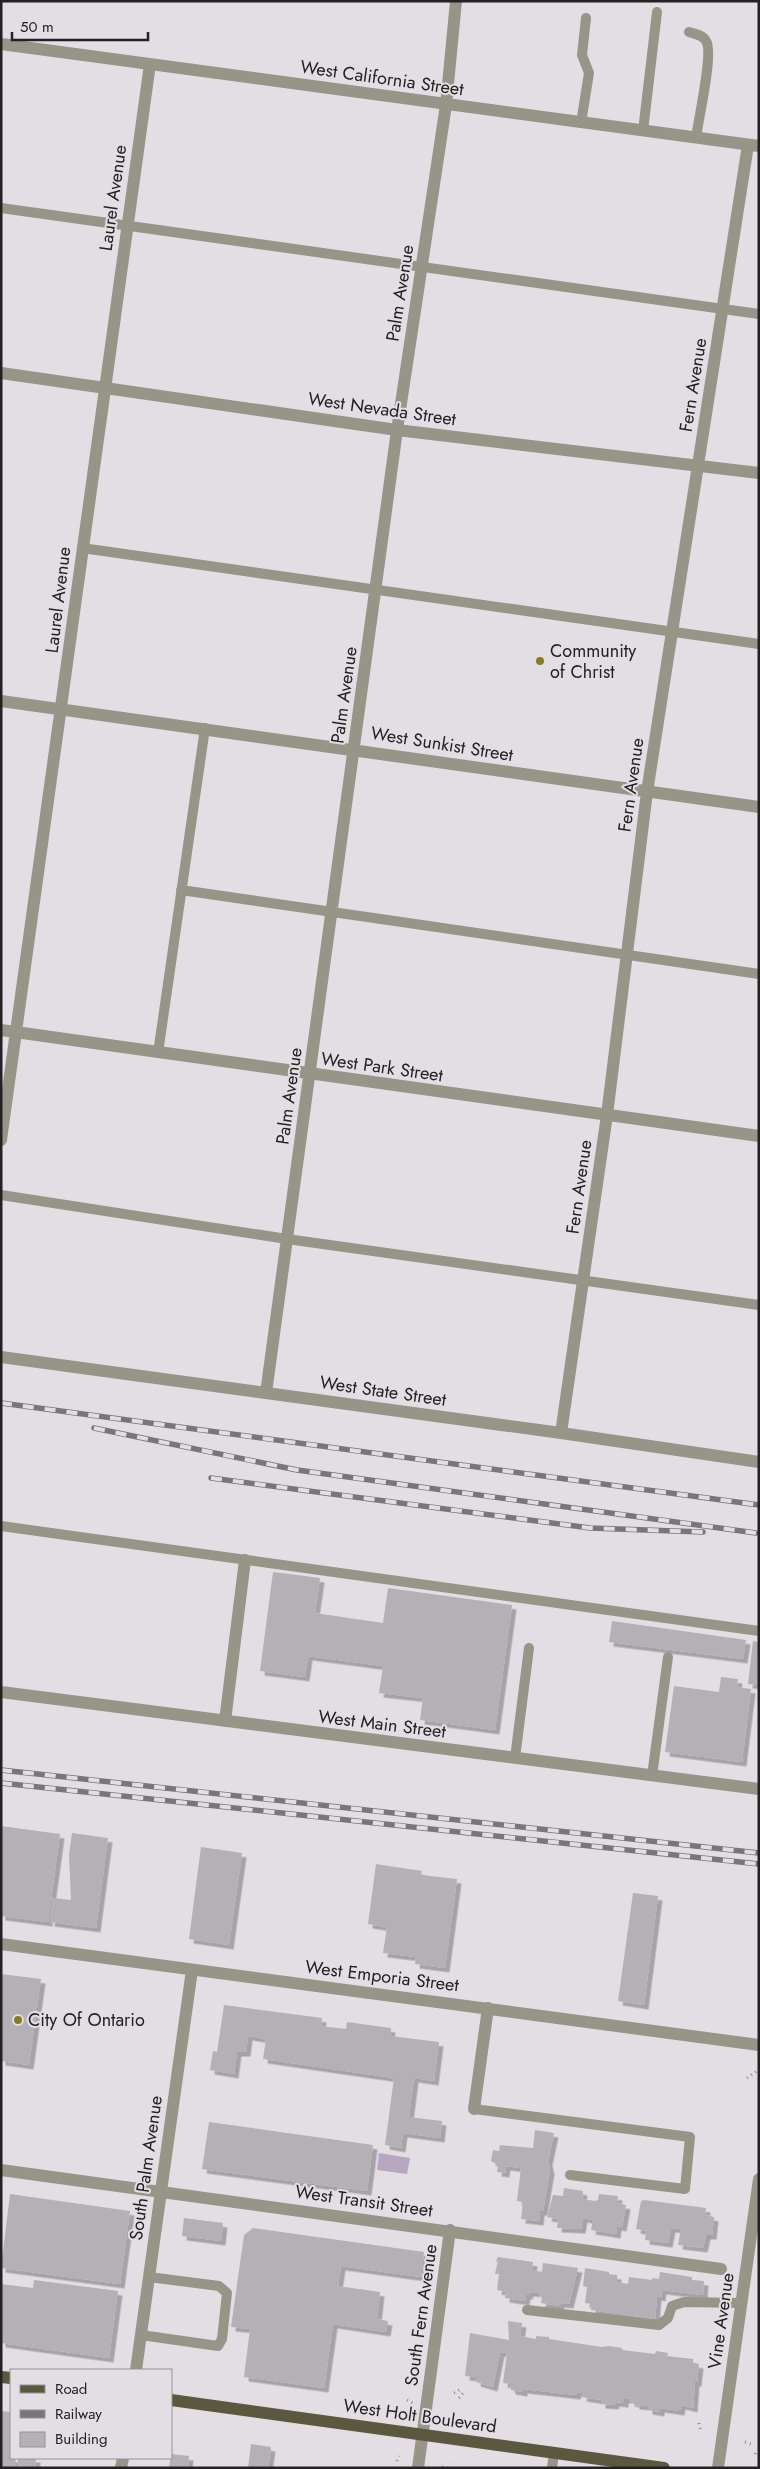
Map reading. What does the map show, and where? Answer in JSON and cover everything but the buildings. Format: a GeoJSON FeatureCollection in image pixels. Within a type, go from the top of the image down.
{"type":"FeatureCollection","features":[{"type":"Feature","properties":{"kind":"main road","name":"West Holt Boulevard"},"geometry":{"type":"LineString","coordinates":[[172,2400],[554,2453],[601,2464],[664,2468]]}},
{"type":"Feature","properties":{"kind":"street","name":"Palm Avenue"},"geometry":{"type":"LineString","coordinates":[[266,1393],[397,430],[446,105],[456,1]]}},
{"type":"Feature","properties":{"kind":"street","name":"West California Street"},"geometry":{"type":"LineString","coordinates":[[1,44],[753,145]]}},
{"type":"Feature","properties":{"kind":"street","name":"Laurel Avenue"},"geometry":{"type":"LineString","coordinates":[[1,1140],[62,708],[103,387],[150,64]]}},
{"type":"Feature","properties":{"kind":"street","name":"Fern Avenue"},"geometry":{"type":"LineString","coordinates":[[561,1433],[607,1114],[647,792],[722,309],[753,145]]}},
{"type":"Feature","properties":{"kind":"street","name":"West Nevada Street"},"geometry":{"type":"LineString","coordinates":[[1,373],[397,430],[698,464],[759,473]]}},
{"type":"Feature","properties":{"kind":"street","name":"West Sunkist Street"},"geometry":{"type":"LineString","coordinates":[[1,701],[62,708],[759,807]]}},
{"type":"Feature","properties":{"kind":"street","name":"West Park Street"},"geometry":{"type":"LineString","coordinates":[[1,1030],[309,1075],[759,1136]]}},
{"type":"Feature","properties":{"kind":"street","name":"West State Street"},"geometry":{"type":"LineString","coordinates":[[1,1357],[561,1433],[759,1462]]}},
{"type":"Feature","properties":{"kind":"street"},"geometry":{"type":"LineString","coordinates":[[225,1721],[246,1560]]}},
{"type":"Feature","properties":{"kind":"street","name":"West Main Street"},"geometry":{"type":"LineString","coordinates":[[1,1692],[759,1790]]}},
{"type":"Feature","properties":{"kind":"street","name":"West Emporia Street"},"geometry":{"type":"LineString","coordinates":[[1,1944],[759,2044]]}},
{"type":"Feature","properties":{"kind":"street","name":"South Palm Avenue"},"geometry":{"type":"LineString","coordinates":[[136,2369],[192,1970]]}},
{"type":"Feature","properties":{"kind":"street"},"geometry":{"type":"LineString","coordinates":[[474,2109],[488,2008]]}},
{"type":"Feature","properties":{"kind":"street","name":"West Transit Street"},"geometry":{"type":"LineString","coordinates":[[1,2170],[450,2230],[722,2269]]}},
{"type":"Feature","properties":{"kind":"street","name":"Vine Avenue"},"geometry":{"type":"LineString","coordinates":[[718,2468],[759,2179]]}},
{"type":"Feature","properties":{"kind":"street","name":"South Fern Avenue"},"geometry":{"type":"LineString","coordinates":[[418,2468],[450,2230]]}},
{"type":"Feature","properties":{"kind":"lane"},"geometry":{"type":"LineString","coordinates":[[643,131],[657,12]]}},
{"type":"Feature","properties":{"kind":"lane"},"geometry":{"type":"LineString","coordinates":[[581,123],[589,73],[582,55],[586,18]]}},
{"type":"Feature","properties":{"kind":"lane"},"geometry":{"type":"LineString","coordinates":[[689,32],[702,36],[708,42],[709,56],[696,138]]}},
{"type":"Feature","properties":{"kind":"lane"},"geometry":{"type":"LineString","coordinates":[[1,208],[759,314]]}},
{"type":"Feature","properties":{"kind":"lane"},"geometry":{"type":"LineString","coordinates":[[82,548],[759,644]]}},
{"type":"Feature","properties":{"kind":"lane"},"geometry":{"type":"LineString","coordinates":[[158,1053],[205,728]]}},
{"type":"Feature","properties":{"kind":"lane"},"geometry":{"type":"LineString","coordinates":[[182,890],[759,974]]}},
{"type":"Feature","properties":{"kind":"lane"},"geometry":{"type":"LineString","coordinates":[[1,1195],[287,1239],[759,1305]]}},
{"type":"Feature","properties":{"kind":"lane"},"geometry":{"type":"LineString","coordinates":[[1,1526],[759,1631]]}},
{"type":"Feature","properties":{"kind":"lane"},"geometry":{"type":"LineString","coordinates":[[515,1758],[529,1648]]}},
{"type":"Feature","properties":{"kind":"lane"},"geometry":{"type":"LineString","coordinates":[[652,1776],[668,1658]]}},
{"type":"Feature","properties":{"kind":"lane"},"geometry":{"type":"LineString","coordinates":[[474,2109],[690,2137],[685,2189],[570,2175]]}},
{"type":"Feature","properties":{"kind":"lane"},"geometry":{"type":"LineString","coordinates":[[141,2335],[218,2346],[222,2339],[228,2293],[219,2286],[149,2277]]}},
{"type":"Feature","properties":{"kind":"lane"},"geometry":{"type":"LineString","coordinates":[[527,2310],[659,2325],[668,2318],[672,2306],[684,2302],[740,2303]]}},
{"type":"Feature","properties":{"kind":"lane"},"geometry":{"type":"LineString","coordinates":[[552,2468],[554,2453]]}},
{"type":"Feature","properties":{"kind":"path"},"geometry":{"type":"LineString","coordinates":[[747,2078],[758,2071]]}},
{"type":"Feature","properties":{"kind":"path"},"geometry":{"type":"LineString","coordinates":[[454,2393],[463,2390],[459,2398]]}},
{"type":"Feature","properties":{"kind":"path"},"geometry":{"type":"LineString","coordinates":[[406,2402],[410,2409]]}},
{"type":"Feature","properties":{"kind":"path"},"geometry":{"type":"LineString","coordinates":[[699,2423],[701,2432]]}},
{"type":"Feature","properties":{"kind":"path"},"geometry":{"type":"LineString","coordinates":[[745,2442],[751,2444]]}},
{"type":"Feature","properties":{"kind":"path"},"geometry":{"type":"LineString","coordinates":[[397,2462],[399,2456]]}},
{"type":"Feature","properties":{"kind":"path"},"geometry":{"type":"LineString","coordinates":[[445,2468],[450,2463]]}},
{"type":"Feature","properties":{"kind":"shaded area"},"geometry":{"type":"Polygon","coordinates":[[[379,2153],[410,2158],[407,2174],[377,2170],[379,2153]]]}},
{"type":"Feature","properties":{"kind":"railway"},"geometry":{"type":"LineString","coordinates":[[1,1403],[759,1505]]}},
{"type":"Feature","properties":{"kind":"railway"},"geometry":{"type":"LineString","coordinates":[[94,1428],[297,1470],[756,1533]]}},
{"type":"Feature","properties":{"kind":"railway"},"geometry":{"type":"LineString","coordinates":[[211,1478],[590,1528],[703,1532]]}},
{"type":"Feature","properties":{"kind":"railway"},"geometry":{"type":"LineString","coordinates":[[1,1770],[759,1853]]}},
{"type":"Feature","properties":{"kind":"railway"},"geometry":{"type":"LineString","coordinates":[[1,1783],[759,1864]]}},
{"type":"Feature","properties":{"kind":"place","name":"Community of Christ"},"geometry":{"type":"Point","coordinates":[540,661]}},
{"type":"Feature","properties":{"kind":"place","name":"City Of Ontario"},"geometry":{"type":"Point","coordinates":[18,2020]}}]}
